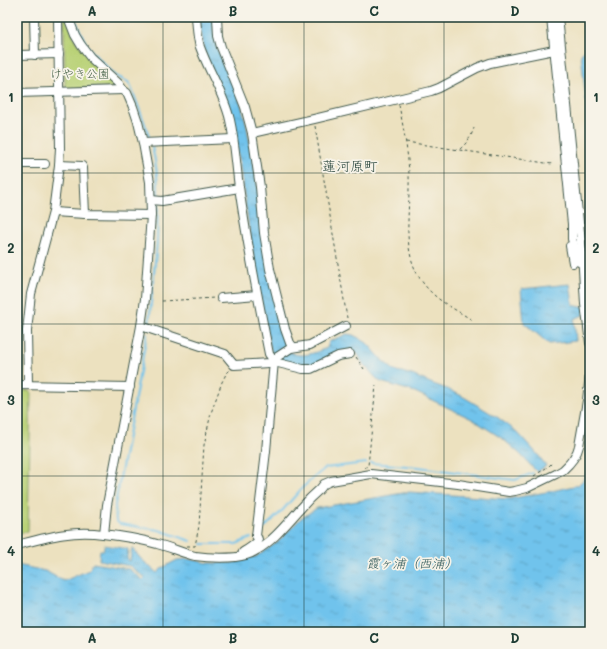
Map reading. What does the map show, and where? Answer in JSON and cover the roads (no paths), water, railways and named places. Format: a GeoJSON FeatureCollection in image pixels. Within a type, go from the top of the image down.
{"type":"FeatureCollection","features":[{"type":"Feature","properties":{"kind":"street"},"geometry":{"type":"LineString","coordinates":[[34,17],[35,55]]}},
{"type":"Feature","properties":{"kind":"street"},"geometry":{"type":"LineString","coordinates":[[28,385],[27,331],[31,294],[53,212],[59,165],[58,17]]}},
{"type":"Feature","properties":{"kind":"street"},"geometry":{"type":"LineString","coordinates":[[68,17],[75,35],[90,57],[119,84],[127,94],[138,122],[150,182],[151,215],[145,299],[107,506],[104,534]]}},
{"type":"Feature","properties":{"kind":"street"},"geometry":{"type":"LineString","coordinates":[[196,17],[197,35],[200,46],[230,120],[239,188],[257,295],[269,354],[276,359],[278,363],[302,369],[311,369],[338,356],[350,354]]}},
{"type":"Feature","properties":{"kind":"street"},"geometry":{"type":"LineString","coordinates":[[217,17],[218,36],[221,48],[245,107],[252,133],[260,187],[264,234],[270,268],[291,348]]}},
{"type":"Feature","properties":{"kind":"street"},"geometry":{"type":"LineString","coordinates":[[550,17],[572,224],[572,239],[579,262],[583,265]]}},
{"type":"Feature","properties":{"kind":"street"},"geometry":{"type":"LineString","coordinates":[[558,17],[583,265],[586,316],[590,343]]}},
{"type":"Feature","properties":{"kind":"street"},"geometry":{"type":"LineString","coordinates":[[252,133],[431,91],[490,63],[554,50]]}},
{"type":"Feature","properties":{"kind":"street"},"geometry":{"type":"LineString","coordinates":[[17,55],[59,54]]}},
{"type":"Feature","properties":{"kind":"street"},"geometry":{"type":"LineString","coordinates":[[17,93],[123,90]]}},
{"type":"Feature","properties":{"kind":"street"},"geometry":{"type":"LineString","coordinates":[[143,143],[233,139]]}},
{"type":"Feature","properties":{"kind":"street"},"geometry":{"type":"LineString","coordinates":[[17,164],[45,164]]}},
{"type":"Feature","properties":{"kind":"street"},"geometry":{"type":"LineString","coordinates":[[59,165],[82,166],[85,214]]}},
{"type":"Feature","properties":{"kind":"street"},"geometry":{"type":"LineString","coordinates":[[151,200],[162,200],[239,188]]}},
{"type":"Feature","properties":{"kind":"street"},"geometry":{"type":"LineString","coordinates":[[53,212],[151,215]]}},
{"type":"Feature","properties":{"kind":"street"},"geometry":{"type":"LineString","coordinates":[[572,239],[569,242],[573,263]]}},
{"type":"Feature","properties":{"kind":"street"},"geometry":{"type":"LineString","coordinates":[[221,298],[257,295]]}},
{"type":"Feature","properties":{"kind":"street"},"geometry":{"type":"LineString","coordinates":[[141,326],[225,354],[234,365],[269,363],[291,348],[310,346],[346,326]]}},
{"type":"Feature","properties":{"kind":"street"},"geometry":{"type":"LineString","coordinates":[[238,556],[250,548],[258,540],[256,536],[276,359]]}},
{"type":"Feature","properties":{"kind":"street"},"geometry":{"type":"LineString","coordinates":[[17,545],[63,534],[104,534],[156,544],[195,556],[208,558],[238,556],[246,555],[267,543],[324,484],[331,481],[371,474],[458,484],[509,492],[521,490],[563,470],[577,452],[587,401],[590,373]]}},
{"type":"Feature","properties":{"kind":"street"},"geometry":{"type":"LineString","coordinates":[[17,385],[130,387]]}},
{"type":"Feature","properties":{"kind":"water"},"geometry":{"type":"Polygon","coordinates":[[[199,17],[212,17],[217,49],[240,101],[246,123],[286,348],[296,354],[306,355],[327,348],[329,342],[347,334],[353,335],[367,343],[384,362],[395,371],[412,375],[447,389],[462,396],[497,417],[517,432],[546,466],[537,472],[503,439],[472,419],[415,392],[381,382],[363,364],[358,354],[353,351],[338,352],[312,365],[301,366],[278,359],[272,355],[257,280],[235,133],[204,50],[199,17]]]}},
{"type":"Feature","properties":{"kind":"water"},"geometry":{"type":"Polygon","coordinates":[[[590,46],[590,106],[586,101],[581,54],[590,46]]]}},
{"type":"Feature","properties":{"kind":"water"},"geometry":{"type":"Polygon","coordinates":[[[570,284],[573,305],[581,307],[587,306],[583,315],[574,319],[576,341],[549,344],[524,323],[521,289],[570,284]]]}},
{"type":"Feature","properties":{"kind":"water","name":"霞ヶ浦（西浦）"},"geometry":{"type":"Polygon","coordinates":[[[590,463],[590,632],[17,632],[17,565],[45,571],[64,581],[89,570],[93,563],[129,569],[143,580],[145,578],[130,566],[99,560],[100,550],[104,550],[104,545],[128,549],[127,557],[130,561],[132,548],[141,559],[157,573],[162,568],[177,560],[188,559],[209,563],[232,563],[257,556],[278,542],[300,519],[317,508],[409,492],[508,499],[578,485],[583,480],[590,463]]]}},
{"type":"Feature","properties":{"kind":"waterway"},"geometry":{"type":"LineString","coordinates":[[74,17],[86,44],[94,54],[116,76],[128,82],[149,137]]}},
{"type":"Feature","properties":{"kind":"waterway"},"geometry":{"type":"LineString","coordinates":[[152,147],[155,159],[158,195]]}},
{"type":"Feature","properties":{"kind":"waterway"},"geometry":{"type":"LineString","coordinates":[[149,324],[157,242],[158,205]]}},
{"type":"Feature","properties":{"kind":"waterway"},"geometry":{"type":"LineString","coordinates":[[147,334],[115,505],[116,521],[120,524],[159,530],[191,541]]}},
{"type":"Feature","properties":{"kind":"waterway"},"geometry":{"type":"LineString","coordinates":[[263,529],[281,512],[303,487],[325,468],[366,463]]}},
{"type":"Feature","properties":{"kind":"waterway"},"geometry":{"type":"LineString","coordinates":[[371,463],[419,467],[515,480],[533,473]]}},
{"type":"Feature","properties":{"kind":"waterway"},"geometry":{"type":"LineString","coordinates":[[202,544],[236,544],[251,538]]}},
{"type":"Feature","properties":{"kind":"district","name":"蓮河原町"},"geometry":{"type":"Point","coordinates":[350,165]}},
{"type":"Feature","properties":{"kind":"park label","name":"けやき公園"},"geometry":{"type":"Point","coordinates":[80,73]}}]}
